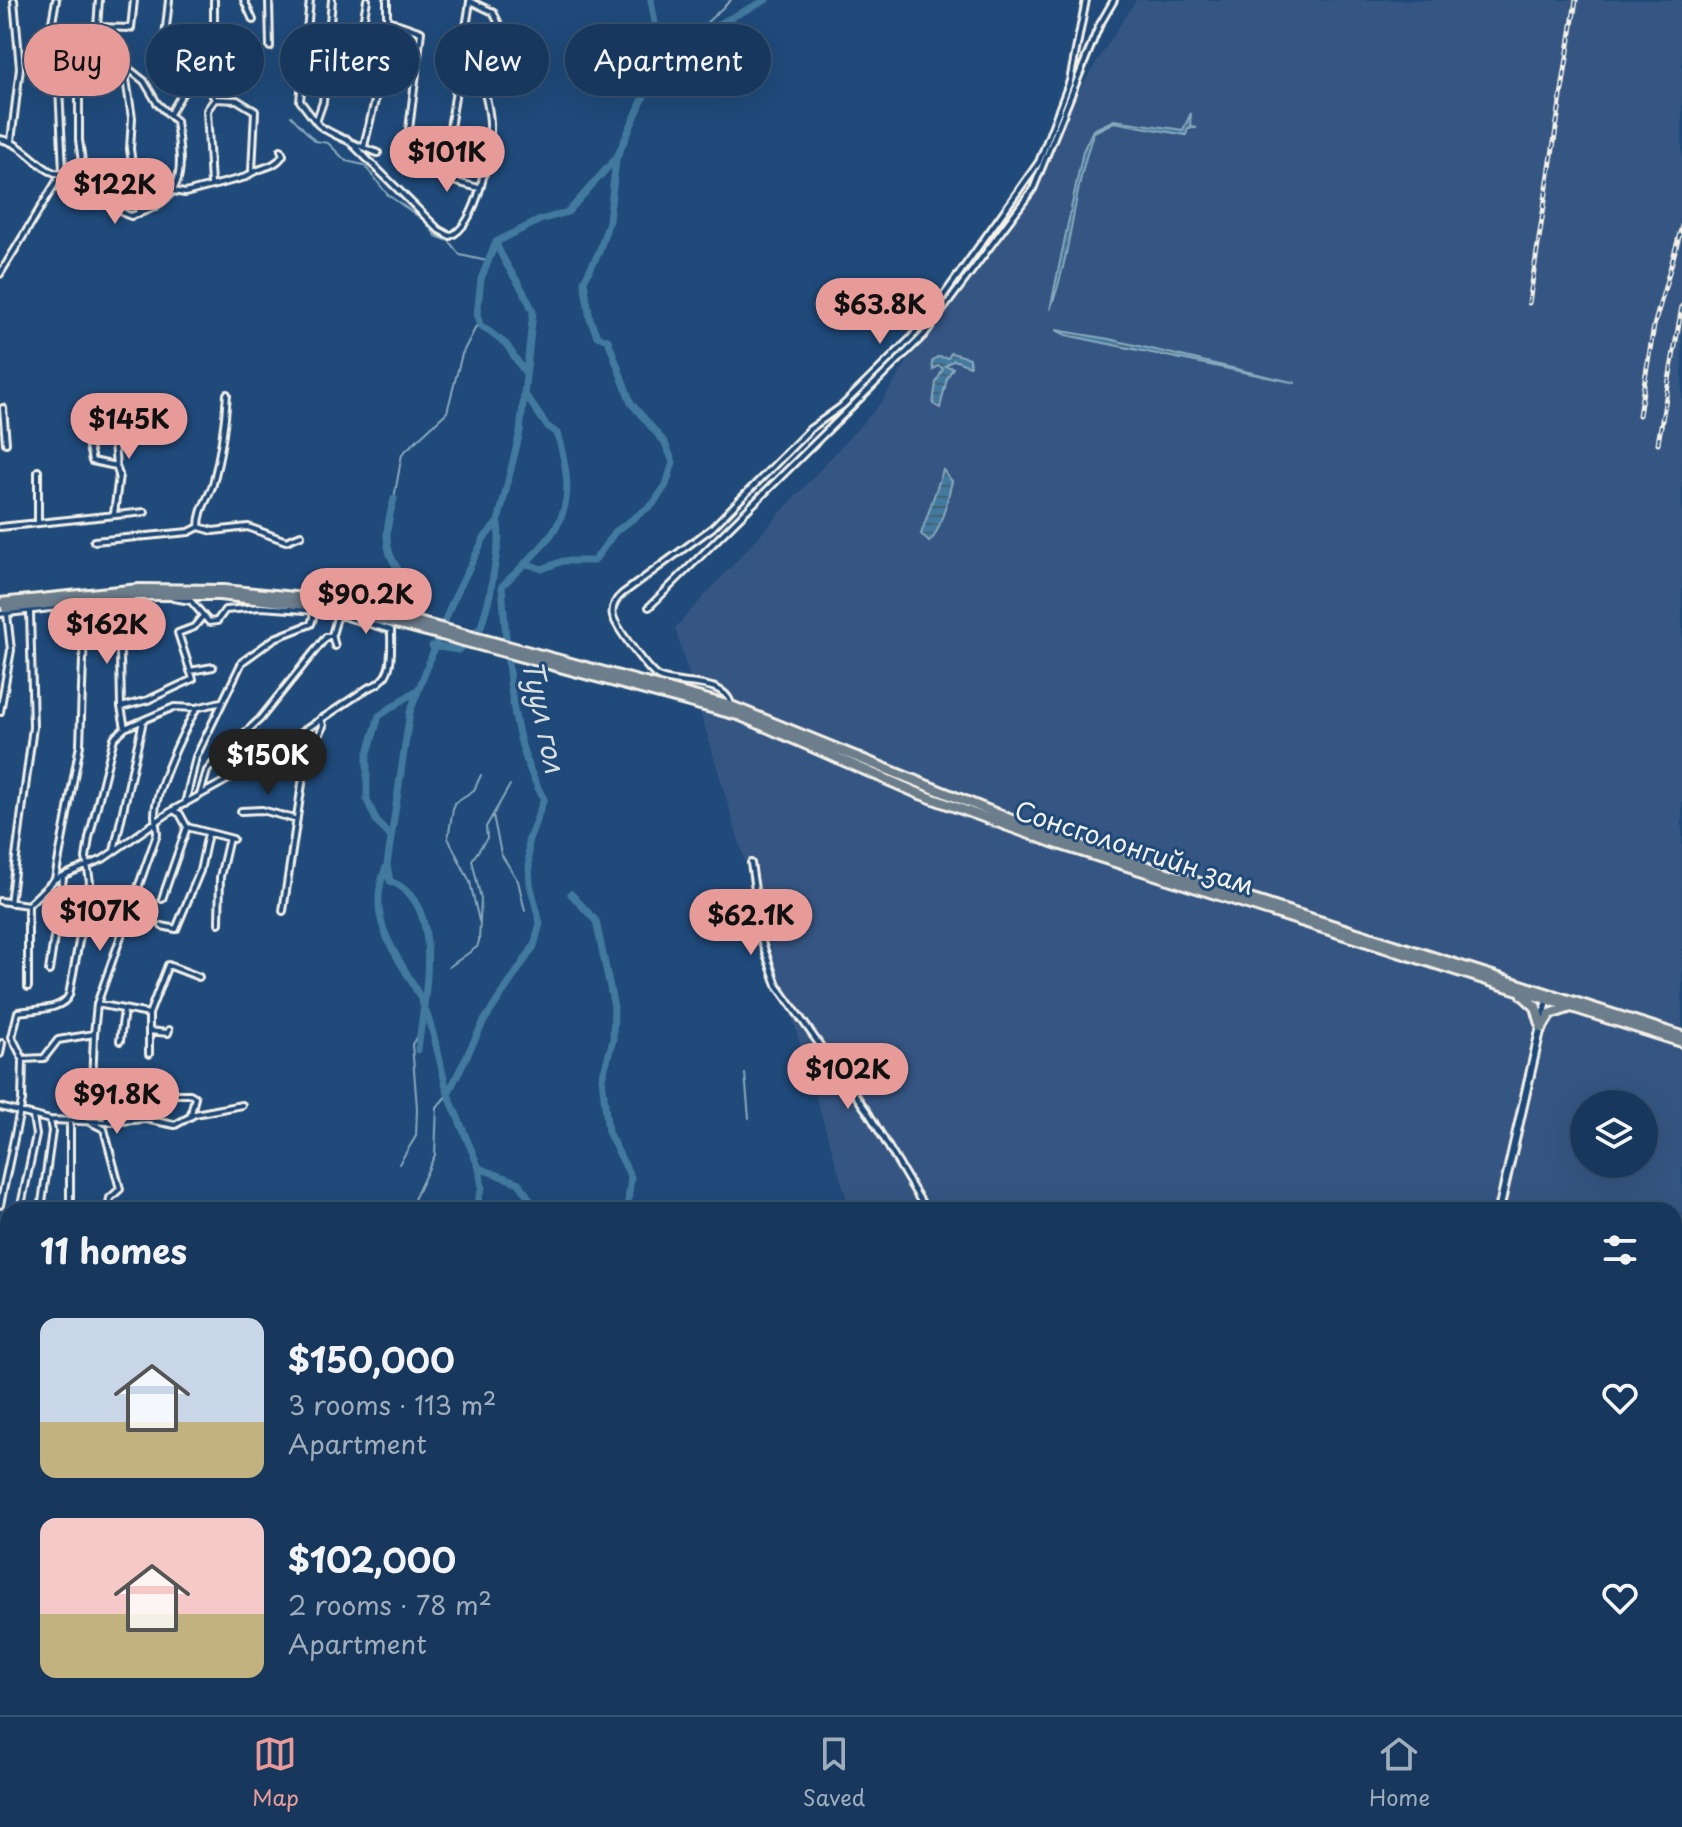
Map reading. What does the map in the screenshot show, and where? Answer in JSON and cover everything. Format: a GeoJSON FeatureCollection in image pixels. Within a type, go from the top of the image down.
{"type":"FeatureCollection","features":[{"type":"Feature","properties":{"kind":"main road"},"geometry":{"type":"LineString","coordinates":[[2,609],[129,589],[211,589],[305,598],[583,670]]}},
{"type":"Feature","properties":{"kind":"main road"},"geometry":{"type":"LineString","coordinates":[[2,609],[164,596],[316,608],[404,622]]}},
{"type":"Feature","properties":{"kind":"main road","name":"Сонсголонгийн зам"},"geometry":{"type":"LineString","coordinates":[[583,670],[731,706],[1066,841],[1682,1039]]}},
{"type":"Feature","properties":{"kind":"main road","name":"Сонсголонгийн зам"},"geometry":{"type":"LineString","coordinates":[[583,670],[741,716],[920,794],[1052,842],[1518,991],[1548,996],[1573,1008],[1682,1039]]}},
{"type":"Feature","properties":{"kind":"main road"},"geometry":{"type":"LineString","coordinates":[[1518,991],[1536,1007],[1542,1028]]}},
{"type":"Feature","properties":{"kind":"main road"},"geometry":{"type":"LineString","coordinates":[[1501,1202],[1548,996]]}},
{"type":"Feature","properties":{"kind":"main road"},"geometry":{"type":"LineString","coordinates":[[1542,1028],[1550,1014],[1573,1008]]}},
{"type":"Feature","properties":{"kind":"street"},"geometry":{"type":"LineString","coordinates":[[11,141],[20,68],[14,0]]}},
{"type":"Feature","properties":{"kind":"street"},"geometry":{"type":"LineString","coordinates":[[51,24],[56,0]]}},
{"type":"Feature","properties":{"kind":"street"},"geometry":{"type":"LineString","coordinates":[[97,24],[99,0]]}},
{"type":"Feature","properties":{"kind":"street"},"geometry":{"type":"LineString","coordinates":[[130,28],[134,0]]}},
{"type":"Feature","properties":{"kind":"street"},"geometry":{"type":"LineString","coordinates":[[169,0],[164,46],[182,53],[214,47],[214,0]]}},
{"type":"Feature","properties":{"kind":"street"},"geometry":{"type":"LineString","coordinates":[[244,0],[253,20]]}},
{"type":"Feature","properties":{"kind":"street"},"geometry":{"type":"LineString","coordinates":[[269,0],[270,47]]}},
{"type":"Feature","properties":{"kind":"street"},"geometry":{"type":"LineString","coordinates":[[310,0],[300,101],[323,131],[378,153]]}},
{"type":"Feature","properties":{"kind":"street"},"geometry":{"type":"LineString","coordinates":[[316,122],[323,102],[332,0]]}},
{"type":"Feature","properties":{"kind":"street"},"geometry":{"type":"LineString","coordinates":[[363,24],[367,0]]}},
{"type":"Feature","properties":{"kind":"street"},"geometry":{"type":"LineString","coordinates":[[387,0],[385,16],[394,22],[419,28],[421,35],[407,146],[414,159],[440,168],[445,179],[479,188]]}},
{"type":"Feature","properties":{"kind":"street"},"geometry":{"type":"LineString","coordinates":[[731,706],[728,696],[717,689],[663,679],[650,671],[614,619],[612,612],[617,598],[712,528],[810,429],[842,406],[911,338],[1039,162],[1070,81],[1086,0]]}},
{"type":"Feature","properties":{"kind":"street"},"geometry":{"type":"LineString","coordinates":[[649,607],[924,335],[1033,189],[1099,26],[1114,0]]}},
{"type":"Feature","properties":{"kind":"street"},"geometry":{"type":"LineString","coordinates":[[466,24],[470,1],[493,12],[499,24]]}},
{"type":"Feature","properties":{"kind":"street"},"geometry":{"type":"LineString","coordinates":[[364,146],[394,22]]}},
{"type":"Feature","properties":{"kind":"street"},"geometry":{"type":"LineString","coordinates":[[0,139],[11,141],[49,170],[61,175],[83,169],[98,178],[121,213],[139,214],[173,191],[182,169],[176,121],[157,103],[144,81],[130,70]]}},
{"type":"Feature","properties":{"kind":"street"},"geometry":{"type":"LineString","coordinates":[[170,114],[188,84],[207,86],[215,99]]}},
{"type":"Feature","properties":{"kind":"street"},"geometry":{"type":"LineString","coordinates":[[0,274],[61,175],[59,96]]}},
{"type":"Feature","properties":{"kind":"street"},"geometry":{"type":"LineString","coordinates":[[79,96],[79,140],[83,169]]}},
{"type":"Feature","properties":{"kind":"street"},"geometry":{"type":"LineString","coordinates":[[129,96],[132,118],[130,149],[139,214]]}},
{"type":"Feature","properties":{"kind":"street"},"geometry":{"type":"LineString","coordinates":[[440,168],[445,160],[455,96]]}},
{"type":"Feature","properties":{"kind":"street"},"geometry":{"type":"LineString","coordinates":[[347,139],[391,187],[443,234],[459,233],[470,217],[479,188],[490,123],[486,96]]}},
{"type":"Feature","properties":{"kind":"street"},"geometry":{"type":"LineString","coordinates":[[215,99],[237,100],[255,111],[252,171]]}},
{"type":"Feature","properties":{"kind":"street"},"geometry":{"type":"LineString","coordinates":[[211,185],[207,110],[215,99]]}},
{"type":"Feature","properties":{"kind":"street"},"geometry":{"type":"LineString","coordinates":[[173,191],[185,193],[246,177],[252,171],[275,165],[283,155],[281,150]]}},
{"type":"Feature","properties":{"kind":"street"},"geometry":{"type":"LineString","coordinates":[[199,527],[202,504],[211,489],[224,441],[227,394]]}},
{"type":"Feature","properties":{"kind":"street"},"geometry":{"type":"LineString","coordinates":[[3,408],[2,430],[6,443]]}},
{"type":"Feature","properties":{"kind":"street"},"geometry":{"type":"LineString","coordinates":[[86,432],[92,461],[116,466]]}},
{"type":"Feature","properties":{"kind":"street"},"geometry":{"type":"LineString","coordinates":[[114,443],[119,475],[114,514]]}},
{"type":"Feature","properties":{"kind":"street"},"geometry":{"type":"LineString","coordinates":[[38,471],[38,522]]}},
{"type":"Feature","properties":{"kind":"street"},"geometry":{"type":"LineString","coordinates":[[0,527],[35,526],[38,522],[145,512]]}},
{"type":"Feature","properties":{"kind":"street"},"geometry":{"type":"LineString","coordinates":[[94,541],[189,532],[199,527],[213,531],[248,527],[286,541],[301,535]]}},
{"type":"Feature","properties":{"kind":"street"},"geometry":{"type":"LineString","coordinates":[[0,712],[11,650],[2,609],[30,612],[85,603],[164,596],[191,601],[209,622],[217,621],[225,610],[262,603]]}},
{"type":"Feature","properties":{"kind":"street"},"geometry":{"type":"LineString","coordinates":[[119,600],[121,707],[125,728]]}},
{"type":"Feature","properties":{"kind":"street"},"geometry":{"type":"LineString","coordinates":[[28,987],[28,905],[55,879],[80,745],[85,603]]}},
{"type":"Feature","properties":{"kind":"street"},"geometry":{"type":"LineString","coordinates":[[185,804],[196,757],[221,702],[249,654],[275,638],[311,624],[316,608]]}},
{"type":"Feature","properties":{"kind":"street"},"geometry":{"type":"LineString","coordinates":[[10,903],[33,727],[30,612]]}},
{"type":"Feature","properties":{"kind":"street"},"geometry":{"type":"LineString","coordinates":[[55,879],[89,868],[157,824],[173,810],[381,684],[389,673],[391,630],[335,613],[332,635],[335,646]]}},
{"type":"Feature","properties":{"kind":"street"},"geometry":{"type":"LineString","coordinates":[[121,707],[148,700],[193,679],[178,633],[194,627],[203,616]]}},
{"type":"Feature","properties":{"kind":"street"},"geometry":{"type":"LineString","coordinates":[[200,795],[207,771],[216,760],[260,719],[307,660],[332,635]]}},
{"type":"Feature","properties":{"kind":"street"},"geometry":{"type":"LineString","coordinates":[[0,666],[7,666]]}},
{"type":"Feature","properties":{"kind":"street"},"geometry":{"type":"LineString","coordinates":[[190,671],[213,667]]}},
{"type":"Feature","properties":{"kind":"street"},"geometry":{"type":"LineString","coordinates":[[1,1202],[19,1114],[23,1059],[12,1037],[18,1012],[55,1007],[66,1001],[69,995],[81,944],[89,838],[114,738],[125,728],[179,706],[196,708],[221,702]]}},
{"type":"Feature","properties":{"kind":"street"},"geometry":{"type":"LineString","coordinates":[[109,1122],[104,1117],[100,1088],[92,1085],[97,1004],[157,834],[155,816],[161,792],[181,735],[196,708]]}},
{"type":"Feature","properties":{"kind":"street"},"geometry":{"type":"LineString","coordinates":[[283,911],[294,819],[303,777],[323,726],[321,718]]}},
{"type":"Feature","properties":{"kind":"street"},"geometry":{"type":"LineString","coordinates":[[114,851],[143,721]]}},
{"type":"Feature","properties":{"kind":"street"},"geometry":{"type":"LineString","coordinates":[[173,810],[180,814],[187,827],[231,839],[220,877],[219,923]]}},
{"type":"Feature","properties":{"kind":"street"},"geometry":{"type":"LineString","coordinates":[[241,811],[262,810],[294,819]]}},
{"type":"Feature","properties":{"kind":"street"},"geometry":{"type":"LineString","coordinates":[[162,899],[187,827]]}},
{"type":"Feature","properties":{"kind":"street"},"geometry":{"type":"LineString","coordinates":[[162,926],[176,929],[200,871],[208,833]]}},
{"type":"Feature","properties":{"kind":"street"},"geometry":{"type":"LineString","coordinates":[[751,863],[760,939],[777,985],[806,1030],[869,1114],[921,1202]]}},
{"type":"Feature","properties":{"kind":"street"},"geometry":{"type":"LineString","coordinates":[[49,971],[63,878]]}},
{"type":"Feature","properties":{"kind":"street"},"geometry":{"type":"LineString","coordinates":[[0,901],[28,905]]}},
{"type":"Feature","properties":{"kind":"street"},"geometry":{"type":"LineString","coordinates":[[149,1054],[149,1014],[168,965],[199,977]]}},
{"type":"Feature","properties":{"kind":"street"},"geometry":{"type":"LineString","coordinates":[[97,1004],[149,1014]]}},
{"type":"Feature","properties":{"kind":"street"},"geometry":{"type":"LineString","coordinates":[[120,1041],[124,1010]]}},
{"type":"Feature","properties":{"kind":"street"},"geometry":{"type":"LineString","coordinates":[[149,1031],[168,1033],[169,1030]]}},
{"type":"Feature","properties":{"kind":"street"},"geometry":{"type":"LineString","coordinates":[[23,1059],[44,1058],[58,1040],[94,1034]]}},
{"type":"Feature","properties":{"kind":"street"},"geometry":{"type":"LineString","coordinates":[[0,1054],[2,1043]]}},
{"type":"Feature","properties":{"kind":"street"},"geometry":{"type":"LineString","coordinates":[[148,1094],[190,1094],[195,1097],[195,1104],[190,1117]]}},
{"type":"Feature","properties":{"kind":"street"},"geometry":{"type":"LineString","coordinates":[[1,1111],[50,1120],[109,1122],[145,1119],[175,1125],[190,1117],[242,1105]]}},
{"type":"Feature","properties":{"kind":"street"},"geometry":{"type":"LineString","coordinates":[[22,1202],[36,1135],[33,1117]]}},
{"type":"Feature","properties":{"kind":"street"},"geometry":{"type":"LineString","coordinates":[[42,1202],[52,1131],[50,1120]]}},
{"type":"Feature","properties":{"kind":"street"},"geometry":{"type":"LineString","coordinates":[[70,1120],[70,1202]]}},
{"type":"Feature","properties":{"kind":"street"},"geometry":{"type":"LineString","coordinates":[[88,1120],[104,1129],[120,1189],[109,1202]]}},
{"type":"Feature","properties":{"kind":"shaded area"},"geometry":{"type":"Polygon","coordinates":[[[1136,0],[1682,0],[1682,1202],[848,1202],[675,628],[881,403],[1136,0]]]}},
{"type":"Feature","properties":{"kind":"shaded area"},"geometry":{"type":"Polygon","coordinates":[[[1191,113],[1190,125],[1197,128],[1188,128],[1186,135],[1114,122],[1094,132],[1050,310],[1083,151],[1093,130],[1114,120],[1183,130],[1191,113]]]}},
{"type":"Feature","properties":{"kind":"shaded area"},"geometry":{"type":"Polygon","coordinates":[[[1056,330],[1109,339],[1296,383],[1066,335],[1056,330]]]}},
{"type":"Feature","properties":{"kind":"shaded area"},"geometry":{"type":"Polygon","coordinates":[[[951,353],[970,358],[970,366],[954,360],[945,366],[953,368],[947,378],[940,408],[933,404],[936,383],[943,369],[938,366],[933,370],[932,362],[937,357],[948,358],[951,353]]]}},
{"type":"Feature","properties":{"kind":"shaded area"},"geometry":{"type":"Polygon","coordinates":[[[943,470],[952,481],[940,523],[929,542],[921,534],[943,470]]]}},
{"type":"Feature","properties":{"kind":"waterway"},"geometry":{"type":"LineString","coordinates":[[432,646],[458,650],[481,627],[490,595],[499,539],[498,522],[520,432],[533,312],[496,242],[540,220],[568,212],[617,157],[661,58],[651,0]]}},
{"type":"Feature","properties":{"kind":"waterway"},"geometry":{"type":"LineString","coordinates":[[705,24],[731,0]]}},
{"type":"Feature","properties":{"kind":"waterway"},"geometry":{"type":"LineString","coordinates":[[719,24],[766,0]]}},
{"type":"Feature","properties":{"kind":"waterway"},"geometry":{"type":"LineString","coordinates":[[291,116],[315,141],[328,143],[346,161],[364,165],[388,195],[425,221],[436,236],[449,241],[460,255],[487,261]]}},
{"type":"Feature","properties":{"kind":"waterway"},"geometry":{"type":"LineString","coordinates":[[525,563],[542,569],[563,561],[594,561],[615,532],[653,504],[666,485],[673,462],[665,443],[631,403],[608,340],[597,336],[590,319],[584,281],[599,252],[609,221],[616,160]]}},
{"type":"Feature","properties":{"kind":"waterway"},"geometry":{"type":"LineString","coordinates":[[496,242],[481,279],[477,315],[480,325],[506,344],[524,371]]}},
{"type":"Feature","properties":{"kind":"waterway"},"geometry":{"type":"LineString","coordinates":[[394,499],[402,454],[447,412],[462,354],[479,321]]}},
{"type":"Feature","properties":{"kind":"waterway","name":"Туул гол"},"geometry":{"type":"LineString","coordinates":[[524,393],[547,426],[557,433],[567,484],[560,520],[551,535],[502,586],[516,723],[532,775],[544,799],[528,842],[530,884],[540,923],[534,946],[484,1021],[448,1094],[479,1168],[519,1183],[532,1202]]}},
{"type":"Feature","properties":{"kind":"waterway"},"geometry":{"type":"LineString","coordinates":[[394,499],[387,543],[398,569]]}},
{"type":"Feature","properties":{"kind":"waterway"},"geometry":{"type":"LineString","coordinates":[[418,1050],[427,981],[426,931],[420,910],[408,893],[390,881],[387,865],[410,712],[451,605],[484,538],[498,522]]}},
{"type":"Feature","properties":{"kind":"waterway"},"geometry":{"type":"LineString","coordinates":[[390,836],[377,822],[367,800],[367,756],[379,716],[417,690]]}},
{"type":"Feature","properties":{"kind":"waterway"},"geometry":{"type":"LineString","coordinates":[[479,921],[470,882],[448,838],[454,803],[474,790],[481,775]]}},
{"type":"Feature","properties":{"kind":"waterway"},"geometry":{"type":"LineString","coordinates":[[449,967],[477,947],[481,899],[472,860],[487,838],[486,827],[510,785]]}},
{"type":"Feature","properties":{"kind":"waterway"},"geometry":{"type":"LineString","coordinates":[[493,815],[501,854],[518,881],[525,911]]}},
{"type":"Feature","properties":{"kind":"waterway"},"geometry":{"type":"LineString","coordinates":[[386,867],[380,887],[382,923],[423,1004],[448,1094]]}},
{"type":"Feature","properties":{"kind":"waterway"},"geometry":{"type":"LineString","coordinates":[[571,894],[596,921],[614,1007],[613,1040],[602,1078],[608,1132],[631,1177],[628,1202]]}},
{"type":"Feature","properties":{"kind":"waterway"},"geometry":{"type":"LineString","coordinates":[[399,1164],[416,1136],[412,1044],[420,1033]]}},
{"type":"Feature","properties":{"kind":"waterway"},"geometry":{"type":"LineString","coordinates":[[745,1074],[749,1118]]}},
{"type":"Feature","properties":{"kind":"waterway"},"geometry":{"type":"LineString","coordinates":[[413,1202],[435,1155],[437,1107],[448,1094]]}},
{"type":"Feature","properties":{"kind":"waterway"},"geometry":{"type":"LineString","coordinates":[[478,1202],[482,1188],[479,1168]]}},
{"type":"Feature","properties":{"kind":"railway"},"geometry":{"type":"LineString","coordinates":[[1529,303],[1576,0]]}},
{"type":"Feature","properties":{"kind":"railway"},"geometry":{"type":"LineString","coordinates":[[1639,415],[1654,326],[1682,226]]}},
{"type":"Feature","properties":{"kind":"railway"},"geometry":{"type":"LineString","coordinates":[[1658,443],[1682,306]]}}]}
